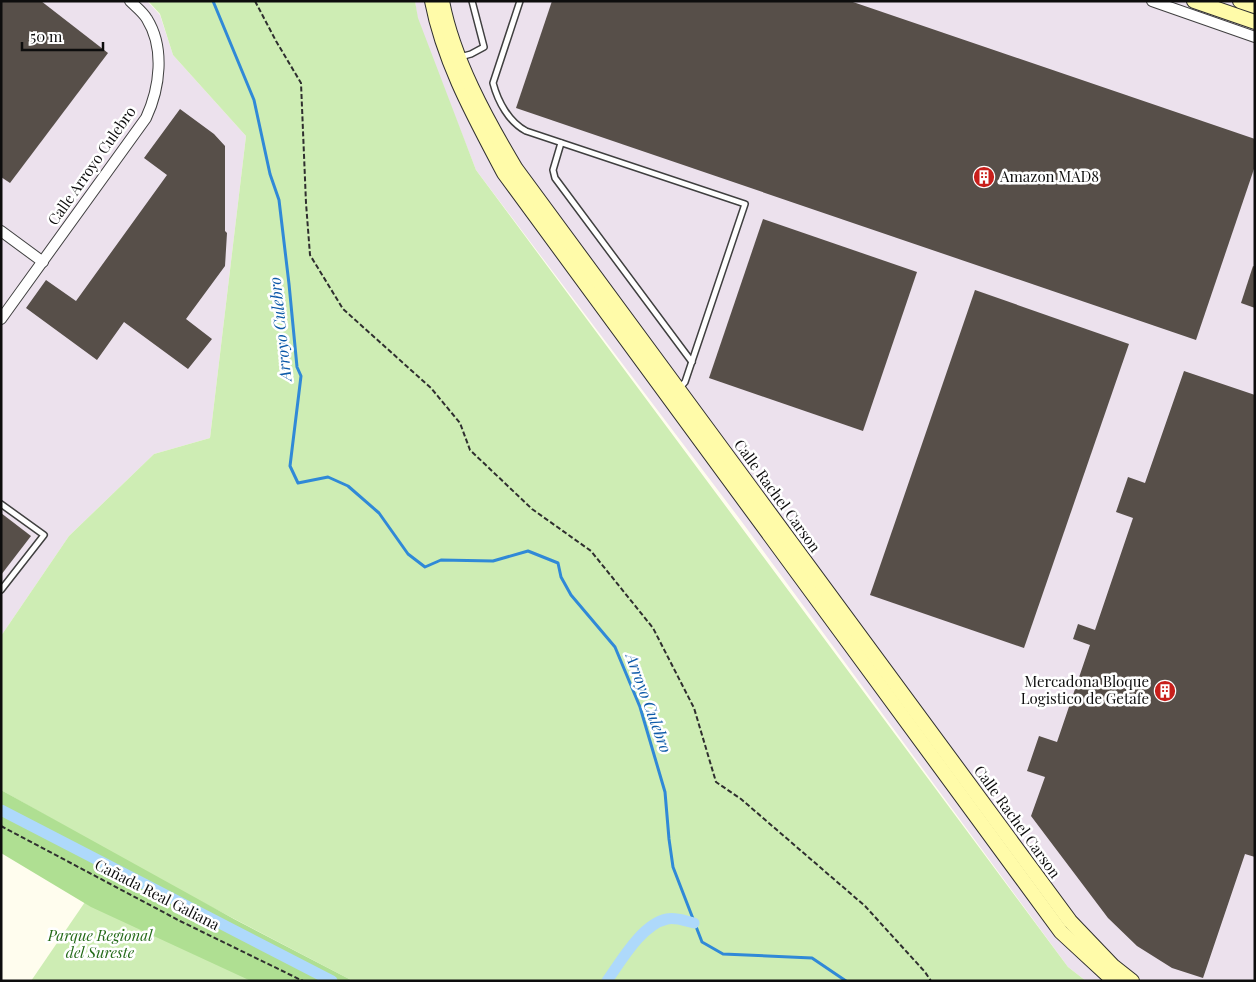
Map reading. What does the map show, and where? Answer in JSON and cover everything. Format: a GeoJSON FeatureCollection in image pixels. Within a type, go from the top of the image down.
{"type":"FeatureCollection","features":[{"type":"Feature","properties":{"kind":"street","name":"Calle Arroyo Culebro"},"geometry":{"type":"LineString","coordinates":[[1,319],[146,118],[152,105],[156,88],[158,63],[156,40],[146,18],[130,1]]}},
{"type":"Feature","properties":{"kind":"street","name":"Calle Rachel Carson"},"geometry":{"type":"LineString","coordinates":[[432,1],[436,22],[451,68],[504,173],[1061,932],[1114,981]]}},
{"type":"Feature","properties":{"kind":"street","name":"Calle Rachel Carson"},"geometry":{"type":"LineString","coordinates":[[442,1],[444,15],[459,57],[489,124],[516,168],[1070,921],[1113,966],[1132,981]]}},
{"type":"Feature","properties":{"kind":"street"},"geometry":{"type":"LineString","coordinates":[[1152,1],[1255,37]]}},
{"type":"Feature","properties":{"kind":"street"},"geometry":{"type":"LineString","coordinates":[[1194,1],[1255,22]]}},
{"type":"Feature","properties":{"kind":"street"},"geometry":{"type":"LineString","coordinates":[[1240,1],[1255,6]]}},
{"type":"Feature","properties":{"kind":"street"},"geometry":{"type":"LineString","coordinates":[[1,231],[43,262]]}},
{"type":"Feature","properties":{"kind":"lane"},"geometry":{"type":"LineString","coordinates":[[459,57],[471,54],[484,47],[472,1]]}},
{"type":"Feature","properties":{"kind":"lane"},"geometry":{"type":"LineString","coordinates":[[520,1],[493,83],[494,88],[517,127],[526,132],[745,204],[685,382],[678,389]]}},
{"type":"Feature","properties":{"kind":"lane"},"geometry":{"type":"LineString","coordinates":[[561,143],[553,170],[555,178],[692,362]]}},
{"type":"Feature","properties":{"kind":"lane"},"geometry":{"type":"LineString","coordinates":[[1,504],[44,535],[1,590]]}},
{"type":"Feature","properties":{"kind":"path"},"geometry":{"type":"LineString","coordinates":[[255,1],[301,83],[310,255],[343,309],[430,388],[460,423],[470,450],[532,509],[591,551],[653,628],[694,708],[716,782],[741,799],[865,906],[931,981]]}},
{"type":"Feature","properties":{"kind":"path","name":"Cañada Real Galiana"},"geometry":{"type":"LineString","coordinates":[[1,826],[180,921],[303,981]]}},
{"type":"Feature","properties":{"kind":"shaded area"},"geometry":{"type":"Polygon","coordinates":[[[1,1],[147,1],[160,15],[173,55],[246,136],[210,438],[154,454],[69,536],[1,636],[1,1]]]}},
{"type":"Feature","properties":{"kind":"shaded area"},"geometry":{"type":"Polygon","coordinates":[[[415,1],[1255,1],[1255,981],[1086,981],[1068,967],[742,522],[476,170],[418,22],[415,1]]]}},
{"type":"Feature","properties":{"kind":"green space"},"geometry":{"type":"Polygon","coordinates":[[[148,1],[415,1],[418,18],[476,170],[1068,967],[1086,981],[353,981],[158,879],[1,790],[1,636],[69,536],[154,454],[210,438],[246,136],[173,55],[160,14],[148,1]]]}},
{"type":"Feature","properties":{"kind":"green space"},"geometry":{"type":"Polygon","coordinates":[[[1,790],[234,919],[353,981],[251,981],[91,907],[1,853],[1,790]]]}},
{"type":"Feature","properties":{"kind":"green space","name":"Parque Regional del Sureste"},"geometry":{"type":"Polygon","coordinates":[[[85,902],[298,981],[31,981],[85,902]]]}},
{"type":"Feature","properties":{"kind":"building"},"geometry":{"type":"Polygon","coordinates":[[[1,1],[41,1],[108,53],[10,183],[1,177],[1,1]]]}},
{"type":"Feature","properties":{"kind":"building","name":"Amazon MAD8"},"geometry":{"type":"Polygon","coordinates":[[[552,1],[850,1],[1255,139],[1255,166],[1196,340],[516,108],[552,1]]]}},
{"type":"Feature","properties":{"kind":"building"},"geometry":{"type":"Polygon","coordinates":[[[180,109],[214,134],[225,146],[225,231],[227,233],[225,266],[186,319],[212,339],[188,369],[124,322],[97,360],[26,308],[46,280],[76,301],[167,175],[144,158],[180,109]]]}},
{"type":"Feature","properties":{"kind":"building"},"geometry":{"type":"Polygon","coordinates":[[[763,219],[917,272],[863,431],[709,378],[763,219]]]}},
{"type":"Feature","properties":{"kind":"building"},"geometry":{"type":"Polygon","coordinates":[[[1253,266],[1255,267],[1255,308],[1241,303],[1253,266]]]}},
{"type":"Feature","properties":{"kind":"building"},"geometry":{"type":"Polygon","coordinates":[[[975,290],[1129,344],[1024,648],[870,595],[975,290]]]}},
{"type":"Feature","properties":{"kind":"building","name":"Mercadona Bloque Logistico de Getafe"},"geometry":{"type":"Polygon","coordinates":[[[1184,371],[1255,395],[1255,857],[1245,854],[1203,978],[1172,968],[1137,946],[1108,918],[1031,816],[1045,777],[1027,771],[1039,736],[1057,742],[1090,645],[1073,639],[1078,624],[1095,630],[1133,518],[1116,512],[1128,477],[1145,483],[1184,371]]]}},
{"type":"Feature","properties":{"kind":"building"},"geometry":{"type":"Polygon","coordinates":[[[1,513],[31,536],[1,575],[1,513]]]}},
{"type":"Feature","properties":{"kind":"waterway","name":"Arroyo Culebro"},"geometry":{"type":"LineString","coordinates":[[213,1],[254,100],[270,174],[279,200],[297,367],[301,376],[290,466],[298,483],[328,477],[348,486],[379,513],[408,554],[425,567],[441,560],[493,561],[528,551],[558,563],[561,577],[571,595],[615,647],[640,707],[665,792],[673,867],[702,942],[723,954],[812,958],[846,981]]}},
{"type":"Feature","properties":{"kind":"waterway"},"geometry":{"type":"LineString","coordinates":[[1,810],[332,981]]}},
{"type":"Feature","properties":{"kind":"waterway"},"geometry":{"type":"LineString","coordinates":[[607,981],[633,944],[649,928],[667,919],[680,919],[694,923]]}},
{"type":"Feature","properties":{"kind":"place","name":"Amazon MAD8"},"geometry":{"type":"Point","coordinates":[984,177]}},
{"type":"Feature","properties":{"kind":"place","name":"Mercadona Bloque Logistico de Getafe"},"geometry":{"type":"Point","coordinates":[1165,691]}}]}
